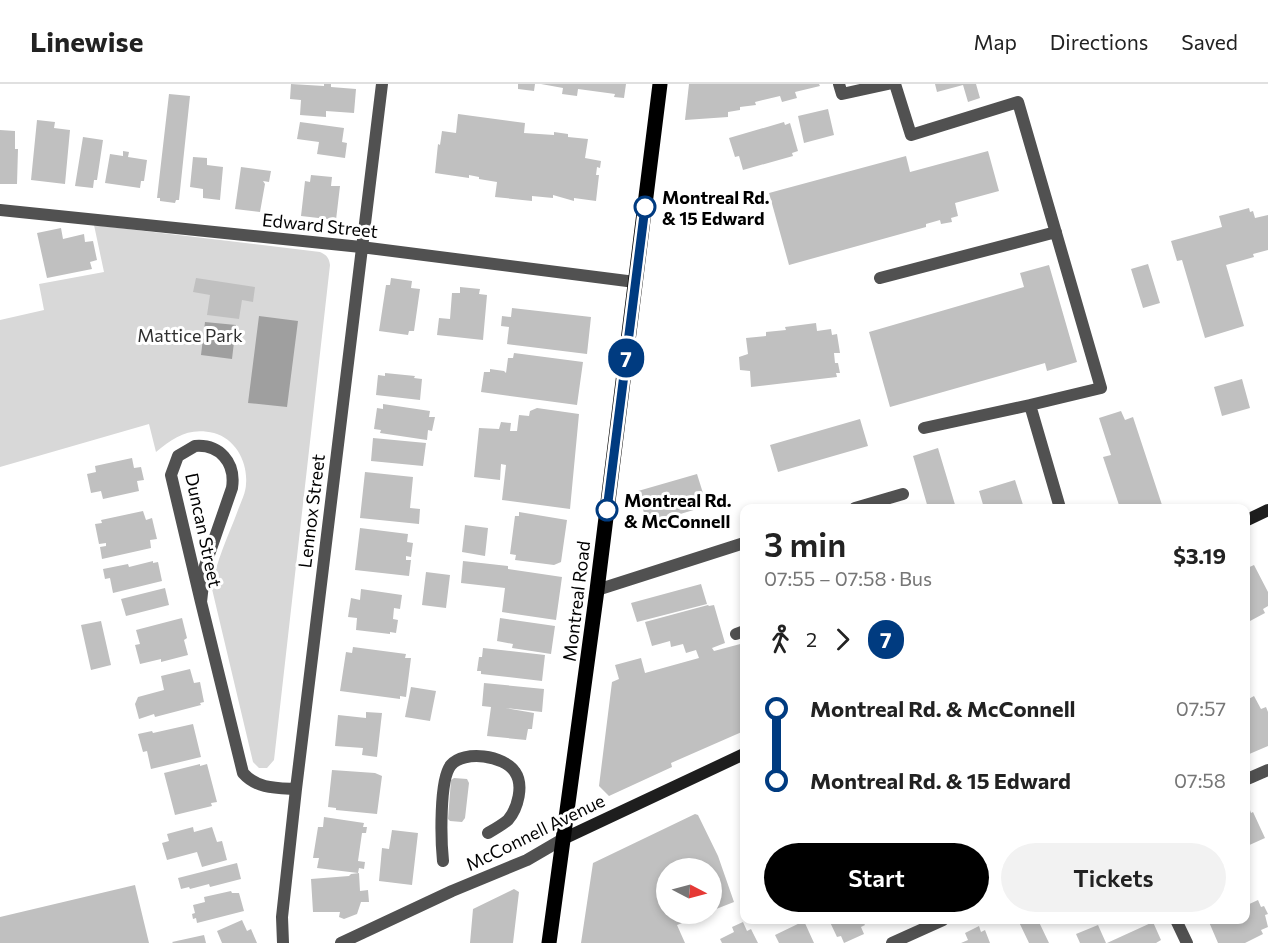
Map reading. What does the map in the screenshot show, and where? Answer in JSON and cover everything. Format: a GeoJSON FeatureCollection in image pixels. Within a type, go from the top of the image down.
{"type":"FeatureCollection","features":[{"type":"Feature","properties":{"kind":"main road","name":"Montreal Road"},"geometry":{"type":"LineString","coordinates":[[549,943],[597,590],[660,84]]}},
{"type":"Feature","properties":{"kind":"main road"},"geometry":{"type":"LineString","coordinates":[[1250,519],[1268,510]]}},
{"type":"Feature","properties":{"kind":"main road","name":"McConnell Avenue"},"geometry":{"type":"LineString","coordinates":[[563,839],[740,756]]}},
{"type":"Feature","properties":{"kind":"street","name":"Lennox Street"},"geometry":{"type":"LineString","coordinates":[[283,943],[282,917],[296,789],[382,84]]}},
{"type":"Feature","properties":{"kind":"street"},"geometry":{"type":"LineString","coordinates":[[839,84],[842,94],[888,84]]}},
{"type":"Feature","properties":{"kind":"street"},"geometry":{"type":"LineString","coordinates":[[895,84],[911,135],[1018,102],[1101,388],[924,428]]}},
{"type":"Feature","properties":{"kind":"street","name":"Edward Street"},"geometry":{"type":"LineString","coordinates":[[0,210],[362,247],[635,282]]}},
{"type":"Feature","properties":{"kind":"street"},"geometry":{"type":"LineString","coordinates":[[880,278],[1056,232]]}},
{"type":"Feature","properties":{"kind":"street"},"geometry":{"type":"LineString","coordinates":[[1030,405],[1059,504]]}},
{"type":"Feature","properties":{"kind":"street","name":"Duncan Street"},"geometry":{"type":"LineString","coordinates":[[201,602],[205,566],[232,488],[233,479],[230,466],[223,455],[213,448],[200,446],[189,448],[178,456],[171,475],[201,602],[243,773],[265,787],[296,789]]}},
{"type":"Feature","properties":{"kind":"street"},"geometry":{"type":"LineString","coordinates":[[869,504],[903,494]]}},
{"type":"Feature","properties":{"kind":"street"},"geometry":{"type":"LineString","coordinates":[[597,590],[740,544]]}},
{"type":"Feature","properties":{"kind":"street"},"geometry":{"type":"LineString","coordinates":[[443,861],[441,839],[445,782],[450,766],[466,756],[487,758],[507,764],[514,771],[518,780],[518,799],[509,818],[488,832]]}},
{"type":"Feature","properties":{"kind":"street"},"geometry":{"type":"LineString","coordinates":[[1250,778],[1268,770]]}},
{"type":"Feature","properties":{"kind":"street","name":"McConnell Avenue"},"geometry":{"type":"LineString","coordinates":[[341,943],[452,891],[527,860],[563,839]]}},
{"type":"Feature","properties":{"kind":"street"},"geometry":{"type":"LineString","coordinates":[[892,943],[934,924]]}},
{"type":"Feature","properties":{"kind":"street"},"geometry":{"type":"LineString","coordinates":[[1178,924],[1187,943]]}},
{"type":"Feature","properties":{"kind":"green space","name":"Mattice Park"},"geometry":{"type":"Polygon","coordinates":[[[94,225],[320,252],[329,260],[274,760],[267,768],[259,768],[253,762],[212,589],[219,559],[246,487],[243,460],[234,446],[222,436],[197,431],[176,438],[156,452],[149,424],[0,467],[0,320],[44,310],[39,284],[104,272],[94,225]]]}},
{"type":"Feature","properties":{"kind":"shaded area"},"geometry":{"type":"Polygon","coordinates":[[[259,316],[298,321],[287,407],[248,403],[259,316]]]}},
{"type":"Feature","properties":{"kind":"shaded area"},"geometry":{"type":"Polygon","coordinates":[[[205,322],[236,325],[232,359],[201,355],[205,322]]]}},
{"type":"Feature","properties":{"kind":"building"},"geometry":{"type":"Polygon","coordinates":[[[291,84],[324,86],[324,84],[331,84],[331,87],[356,89],[354,113],[326,111],[326,117],[300,115],[301,100],[290,99],[291,84]]]}},
{"type":"Feature","properties":{"kind":"building"},"geometry":{"type":"Polygon","coordinates":[[[518,84],[535,84],[534,91],[518,89],[518,84]]]}},
{"type":"Feature","properties":{"kind":"building"},"geometry":{"type":"Polygon","coordinates":[[[541,84],[626,84],[624,98],[614,97],[615,94],[578,89],[577,96],[562,94],[563,88],[541,84]]]}},
{"type":"Feature","properties":{"kind":"building"},"geometry":{"type":"Polygon","coordinates":[[[689,84],[819,84],[820,86],[795,92],[797,98],[782,102],[780,96],[755,102],[756,105],[740,107],[740,110],[728,112],[728,117],[685,120],[689,84]]]}},
{"type":"Feature","properties":{"kind":"building"},"geometry":{"type":"Polygon","coordinates":[[[935,84],[976,84],[980,98],[968,102],[963,85],[937,92],[935,84]]]}},
{"type":"Feature","properties":{"kind":"building"},"geometry":{"type":"Polygon","coordinates":[[[169,94],[190,96],[179,200],[175,203],[160,201],[160,198],[157,198],[169,94]]]}},
{"type":"Feature","properties":{"kind":"building"},"geometry":{"type":"Polygon","coordinates":[[[828,109],[834,135],[804,143],[798,116],[828,109]]]}},
{"type":"Feature","properties":{"kind":"building"},"geometry":{"type":"Polygon","coordinates":[[[458,114],[525,123],[524,133],[554,135],[554,132],[568,134],[568,137],[588,139],[585,158],[601,161],[596,175],[599,175],[596,201],[574,198],[574,201],[553,195],[553,198],[532,196],[532,201],[495,197],[497,182],[469,175],[469,178],[435,173],[438,144],[440,145],[442,131],[456,133],[458,114]]]}},
{"type":"Feature","properties":{"kind":"building"},"geometry":{"type":"Polygon","coordinates":[[[37,120],[55,122],[54,128],[70,130],[65,184],[31,180],[37,120]]]}},
{"type":"Feature","properties":{"kind":"building"},"geometry":{"type":"Polygon","coordinates":[[[300,122],[344,128],[342,142],[347,143],[345,158],[317,154],[319,142],[297,139],[300,122]]]}},
{"type":"Feature","properties":{"kind":"building"},"geometry":{"type":"Polygon","coordinates":[[[784,122],[785,125],[790,123],[798,151],[792,153],[793,156],[743,170],[739,156],[735,157],[729,138],[784,122]]]}},
{"type":"Feature","properties":{"kind":"building"},"geometry":{"type":"Polygon","coordinates":[[[0,130],[15,131],[15,149],[18,149],[17,184],[0,184],[0,130]]]}},
{"type":"Feature","properties":{"kind":"building"},"geometry":{"type":"Polygon","coordinates":[[[83,137],[103,140],[97,180],[94,180],[93,188],[75,186],[83,137]]]}},
{"type":"Feature","properties":{"kind":"building"},"geometry":{"type":"Polygon","coordinates":[[[123,151],[129,152],[128,157],[147,160],[144,181],[141,181],[140,188],[105,183],[110,154],[123,156],[123,151]]]}},
{"type":"Feature","properties":{"kind":"building"},"geometry":{"type":"Polygon","coordinates":[[[988,151],[999,191],[955,203],[958,216],[951,218],[952,222],[941,224],[940,220],[926,224],[926,227],[789,265],[769,193],[906,156],[910,172],[988,151]]]}},
{"type":"Feature","properties":{"kind":"building"},"geometry":{"type":"Polygon","coordinates":[[[193,157],[207,158],[207,165],[223,167],[220,200],[203,198],[203,189],[190,187],[193,157]]]}},
{"type":"Feature","properties":{"kind":"building"},"geometry":{"type":"Polygon","coordinates":[[[241,167],[271,171],[269,182],[263,181],[265,184],[260,212],[235,209],[241,167]]]}},
{"type":"Feature","properties":{"kind":"building"},"geometry":{"type":"Polygon","coordinates":[[[311,175],[332,177],[331,186],[340,186],[336,220],[301,216],[305,181],[310,182],[311,175]]]}},
{"type":"Feature","properties":{"kind":"building"},"geometry":{"type":"Polygon","coordinates":[[[1249,208],[1250,212],[1253,211],[1255,218],[1268,215],[1268,250],[1253,254],[1254,257],[1226,265],[1244,326],[1205,338],[1182,260],[1177,261],[1171,241],[1222,227],[1219,216],[1249,208]]]}},
{"type":"Feature","properties":{"kind":"building"},"geometry":{"type":"Polygon","coordinates":[[[61,228],[63,239],[84,234],[85,242],[93,241],[97,260],[90,262],[92,269],[47,278],[37,233],[61,228]]]}},
{"type":"Feature","properties":{"kind":"building"},"geometry":{"type":"Polygon","coordinates":[[[1148,264],[1160,303],[1143,308],[1131,269],[1148,264]]]}},
{"type":"Feature","properties":{"kind":"building"},"geometry":{"type":"Polygon","coordinates":[[[1049,265],[1077,362],[1047,371],[1045,363],[890,407],[869,332],[1024,287],[1020,273],[1049,265]]]}},
{"type":"Feature","properties":{"kind":"building"},"geometry":{"type":"Polygon","coordinates":[[[196,278],[255,287],[253,302],[242,300],[239,319],[207,315],[210,295],[193,292],[196,278]]]}},
{"type":"Feature","properties":{"kind":"building"},"geometry":{"type":"Polygon","coordinates":[[[391,278],[412,281],[411,288],[420,289],[414,331],[409,331],[408,335],[379,331],[386,285],[390,285],[391,278]]]}},
{"type":"Feature","properties":{"kind":"building"},"geometry":{"type":"Polygon","coordinates":[[[460,287],[480,289],[479,294],[487,295],[483,340],[437,335],[439,318],[450,319],[452,293],[460,293],[460,287]]]}},
{"type":"Feature","properties":{"kind":"building"},"geometry":{"type":"Polygon","coordinates":[[[512,308],[591,317],[587,354],[507,344],[509,327],[501,326],[502,316],[511,317],[512,308]]]}},
{"type":"Feature","properties":{"kind":"building"},"geometry":{"type":"Polygon","coordinates":[[[816,323],[817,331],[831,329],[832,335],[837,334],[840,353],[834,353],[835,363],[838,363],[840,373],[836,373],[837,377],[751,387],[750,371],[740,370],[739,357],[748,354],[746,338],[766,336],[766,332],[786,330],[785,327],[816,323]]]}},
{"type":"Feature","properties":{"kind":"building"},"geometry":{"type":"Polygon","coordinates":[[[514,353],[583,362],[577,405],[481,392],[484,372],[490,372],[490,369],[506,373],[508,358],[513,358],[514,353]]]}},
{"type":"Feature","properties":{"kind":"building"},"geometry":{"type":"Polygon","coordinates":[[[385,373],[415,376],[414,378],[422,379],[420,400],[376,395],[378,375],[385,376],[385,373]]]}},
{"type":"Feature","properties":{"kind":"building"},"geometry":{"type":"Polygon","coordinates":[[[1242,379],[1250,408],[1222,416],[1214,387],[1242,379]]]}},
{"type":"Feature","properties":{"kind":"building"},"geometry":{"type":"Polygon","coordinates":[[[383,404],[430,411],[429,417],[435,417],[432,431],[428,430],[427,440],[380,433],[381,430],[374,429],[377,408],[383,409],[383,404]]]}},
{"type":"Feature","properties":{"kind":"building"},"geometry":{"type":"Polygon","coordinates":[[[537,408],[579,414],[570,509],[502,500],[506,465],[501,464],[500,480],[474,477],[479,428],[499,429],[501,422],[511,423],[510,431],[517,431],[519,415],[529,416],[530,411],[537,408]]]}},
{"type":"Feature","properties":{"kind":"building"},"geometry":{"type":"Polygon","coordinates":[[[1121,411],[1125,420],[1133,417],[1162,504],[1119,504],[1103,457],[1111,455],[1099,418],[1121,411]]]}},
{"type":"Feature","properties":{"kind":"building"},"geometry":{"type":"Polygon","coordinates":[[[860,419],[868,446],[778,472],[770,445],[860,419]]]}},
{"type":"Feature","properties":{"kind":"building"},"geometry":{"type":"Polygon","coordinates":[[[373,438],[426,443],[423,466],[371,461],[373,438]]]}},
{"type":"Feature","properties":{"kind":"building"},"geometry":{"type":"Polygon","coordinates":[[[938,448],[955,504],[927,504],[913,456],[938,448]]]}},
{"type":"Feature","properties":{"kind":"building"},"geometry":{"type":"Polygon","coordinates":[[[132,458],[134,468],[141,467],[144,480],[137,481],[139,491],[103,499],[101,491],[91,493],[87,474],[96,472],[95,466],[132,458]]]}},
{"type":"Feature","properties":{"kind":"building"},"geometry":{"type":"Polygon","coordinates":[[[365,472],[413,477],[410,508],[420,509],[419,524],[360,518],[365,472]]]}},
{"type":"Feature","properties":{"kind":"building"},"geometry":{"type":"Polygon","coordinates":[[[697,474],[707,506],[647,524],[638,491],[697,474]]]}},
{"type":"Feature","properties":{"kind":"building"},"geometry":{"type":"Polygon","coordinates":[[[1015,480],[1023,504],[983,504],[979,491],[1015,480]]]}},
{"type":"Feature","properties":{"kind":"building"},"geometry":{"type":"Polygon","coordinates":[[[143,511],[146,520],[152,518],[157,539],[150,540],[151,548],[102,559],[100,547],[106,546],[106,543],[99,544],[95,524],[102,523],[101,520],[143,511]]]}},
{"type":"Feature","properties":{"kind":"building"},"geometry":{"type":"Polygon","coordinates":[[[519,512],[567,520],[561,562],[554,565],[515,560],[516,555],[510,554],[515,516],[519,516],[519,512]]]}},
{"type":"Feature","properties":{"kind":"building"},"geometry":{"type":"Polygon","coordinates":[[[465,525],[488,528],[485,556],[462,552],[465,525]]]}},
{"type":"Feature","properties":{"kind":"building"},"geometry":{"type":"Polygon","coordinates":[[[360,528],[408,534],[407,542],[413,543],[411,557],[406,556],[406,560],[411,560],[409,576],[355,570],[360,528]]]}},
{"type":"Feature","properties":{"kind":"building"},"geometry":{"type":"Polygon","coordinates":[[[153,561],[153,563],[158,562],[162,581],[113,593],[110,578],[105,579],[103,569],[128,564],[129,567],[153,561]]]}},
{"type":"Feature","properties":{"kind":"building"},"geometry":{"type":"Polygon","coordinates":[[[463,561],[508,566],[508,569],[562,577],[556,620],[502,612],[505,588],[461,583],[463,561]]]}},
{"type":"Feature","properties":{"kind":"building"},"geometry":{"type":"Polygon","coordinates":[[[1254,565],[1268,592],[1268,606],[1263,609],[1265,613],[1250,621],[1250,567],[1254,565]]]}},
{"type":"Feature","properties":{"kind":"building"},"geometry":{"type":"Polygon","coordinates":[[[426,572],[450,575],[446,608],[422,605],[426,572]]]}},
{"type":"Feature","properties":{"kind":"building"},"geometry":{"type":"Polygon","coordinates":[[[701,584],[707,604],[637,622],[631,603],[701,584]]]}},
{"type":"Feature","properties":{"kind":"building"},"geometry":{"type":"Polygon","coordinates":[[[165,588],[169,605],[126,616],[121,599],[165,588]]]}},
{"type":"Feature","properties":{"kind":"building"},"geometry":{"type":"Polygon","coordinates":[[[361,589],[402,595],[400,609],[394,608],[393,619],[398,620],[396,633],[356,630],[357,618],[348,617],[351,598],[360,600],[361,589]]]}},
{"type":"Feature","properties":{"kind":"building"},"geometry":{"type":"Polygon","coordinates":[[[714,605],[725,643],[712,648],[714,651],[740,644],[740,733],[671,763],[672,767],[609,796],[599,786],[612,682],[619,679],[615,665],[641,658],[645,673],[699,658],[696,650],[686,653],[683,644],[671,647],[670,641],[652,646],[645,622],[714,605]]]}},
{"type":"Feature","properties":{"kind":"building"},"geometry":{"type":"Polygon","coordinates":[[[182,618],[188,655],[161,662],[161,659],[140,664],[135,645],[140,644],[136,630],[182,618]]]}},
{"type":"Feature","properties":{"kind":"building"},"geometry":{"type":"Polygon","coordinates":[[[500,618],[555,626],[551,654],[512,648],[513,644],[497,641],[500,618]]]}},
{"type":"Feature","properties":{"kind":"building"},"geometry":{"type":"Polygon","coordinates":[[[101,621],[111,665],[91,670],[81,625],[101,621]]]}},
{"type":"Feature","properties":{"kind":"building"},"geometry":{"type":"Polygon","coordinates":[[[353,647],[406,654],[405,658],[411,658],[406,697],[400,696],[400,699],[340,691],[346,652],[352,653],[353,647]]]}},
{"type":"Feature","properties":{"kind":"building"},"geometry":{"type":"Polygon","coordinates":[[[483,648],[545,655],[542,681],[481,674],[481,671],[477,671],[483,648]]]}},
{"type":"Feature","properties":{"kind":"building"},"geometry":{"type":"Polygon","coordinates":[[[190,669],[194,683],[200,682],[204,702],[200,703],[201,705],[139,719],[135,704],[138,697],[164,690],[161,676],[190,669]]]}},
{"type":"Feature","properties":{"kind":"building"},"geometry":{"type":"Polygon","coordinates":[[[484,683],[544,689],[542,712],[505,708],[534,713],[532,729],[528,729],[526,740],[487,736],[491,707],[482,706],[484,683]]]}},
{"type":"Feature","properties":{"kind":"building"},"geometry":{"type":"Polygon","coordinates":[[[411,687],[436,691],[430,721],[405,717],[411,687]]]}},
{"type":"Feature","properties":{"kind":"building"},"geometry":{"type":"Polygon","coordinates":[[[1254,696],[1261,709],[1266,707],[1268,712],[1268,746],[1250,754],[1250,698],[1254,696]]]}},
{"type":"Feature","properties":{"kind":"building"},"geometry":{"type":"Polygon","coordinates":[[[366,712],[382,713],[377,757],[362,755],[363,748],[335,746],[338,715],[366,718],[366,712]]]}},
{"type":"Feature","properties":{"kind":"building"},"geometry":{"type":"Polygon","coordinates":[[[193,724],[201,757],[151,769],[147,751],[143,752],[138,734],[193,724]]]}},
{"type":"Feature","properties":{"kind":"building"},"geometry":{"type":"Polygon","coordinates":[[[200,764],[200,766],[207,764],[217,802],[211,803],[212,806],[175,815],[164,773],[200,764]]]}},
{"type":"Feature","properties":{"kind":"building"},"geometry":{"type":"Polygon","coordinates":[[[332,770],[375,773],[382,776],[377,814],[336,810],[336,808],[328,807],[332,770]]]}},
{"type":"Feature","properties":{"kind":"building"},"geometry":{"type":"Polygon","coordinates":[[[454,778],[467,779],[469,783],[465,818],[462,822],[448,819],[451,780],[454,778]]]}},
{"type":"Feature","properties":{"kind":"building"},"geometry":{"type":"Polygon","coordinates":[[[1250,810],[1251,813],[1253,812],[1265,838],[1250,845],[1250,810]]]}},
{"type":"Feature","properties":{"kind":"building"},"geometry":{"type":"Polygon","coordinates":[[[695,814],[698,815],[719,858],[656,858],[656,924],[680,924],[677,925],[685,943],[581,943],[593,863],[695,814]]]}},
{"type":"Feature","properties":{"kind":"building"},"geometry":{"type":"Polygon","coordinates":[[[324,817],[364,823],[363,827],[367,827],[366,833],[362,833],[358,861],[365,862],[364,869],[359,868],[358,873],[317,868],[319,858],[313,858],[318,827],[323,827],[324,817]]]}},
{"type":"Feature","properties":{"kind":"building"},"geometry":{"type":"Polygon","coordinates":[[[193,827],[194,832],[212,827],[217,842],[222,841],[227,860],[202,867],[197,852],[167,860],[162,843],[169,841],[167,834],[193,827]]]}},
{"type":"Feature","properties":{"kind":"building"},"geometry":{"type":"Polygon","coordinates":[[[392,830],[418,833],[412,885],[379,881],[382,848],[389,849],[392,830]]]}},
{"type":"Feature","properties":{"kind":"building"},"geometry":{"type":"Polygon","coordinates":[[[237,863],[241,879],[210,887],[209,884],[181,889],[178,878],[237,863]]]}},
{"type":"Feature","properties":{"kind":"building"},"geometry":{"type":"Polygon","coordinates":[[[722,868],[734,902],[722,907],[722,868]]]}},
{"type":"Feature","properties":{"kind":"building"},"geometry":{"type":"Polygon","coordinates":[[[359,873],[360,891],[368,890],[369,902],[361,902],[357,914],[344,919],[339,917],[340,912],[313,912],[311,879],[359,873]]]}},
{"type":"Feature","properties":{"kind":"building"},"geometry":{"type":"Polygon","coordinates":[[[135,885],[149,943],[0,943],[0,917],[135,885]]]}},
{"type":"Feature","properties":{"kind":"building"},"geometry":{"type":"Polygon","coordinates":[[[514,889],[519,892],[513,943],[470,943],[473,909],[514,889]]]}},
{"type":"Feature","properties":{"kind":"building"},"geometry":{"type":"Polygon","coordinates":[[[231,891],[239,893],[244,911],[197,923],[196,918],[193,919],[192,914],[195,913],[193,905],[205,902],[204,897],[231,891]]]}},
{"type":"Feature","properties":{"kind":"building"},"geometry":{"type":"Polygon","coordinates":[[[1258,900],[1268,914],[1265,915],[1268,927],[1261,930],[1263,934],[1245,943],[1218,943],[1210,924],[1250,924],[1250,904],[1258,900]]]}},
{"type":"Feature","properties":{"kind":"building"},"geometry":{"type":"Polygon","coordinates":[[[242,920],[247,931],[251,929],[257,943],[222,943],[217,931],[242,920]]]}},
{"type":"Feature","properties":{"kind":"building"},"geometry":{"type":"Polygon","coordinates":[[[744,924],[747,931],[751,929],[758,943],[722,943],[720,939],[734,932],[732,927],[744,924]]]}},
{"type":"Feature","properties":{"kind":"building"},"geometry":{"type":"Polygon","coordinates":[[[798,924],[805,924],[814,943],[779,943],[775,935],[798,924]]]}},
{"type":"Feature","properties":{"kind":"building"},"geometry":{"type":"Polygon","coordinates":[[[831,924],[865,925],[861,927],[864,934],[844,943],[841,936],[837,937],[831,924]]]}},
{"type":"Feature","properties":{"kind":"building"},"geometry":{"type":"Polygon","coordinates":[[[1020,924],[1040,924],[1049,943],[1029,943],[1020,924]]]}},
{"type":"Feature","properties":{"kind":"building"},"geometry":{"type":"Polygon","coordinates":[[[1149,924],[1154,924],[1161,940],[1156,943],[1107,943],[1149,924]]]}},
{"type":"Feature","properties":{"kind":"building"},"geometry":{"type":"Polygon","coordinates":[[[1098,925],[1106,943],[1080,943],[1076,934],[1098,925]]]}},
{"type":"Feature","properties":{"kind":"building"},"geometry":{"type":"Polygon","coordinates":[[[979,926],[981,932],[985,930],[990,943],[961,943],[968,940],[965,933],[979,926]]]}},
{"type":"Feature","properties":{"kind":"building"},"geometry":{"type":"Polygon","coordinates":[[[204,935],[206,943],[172,942],[204,935]]]}},
{"type":"Feature","properties":{"kind":"bus line","name":"7"},"geometry":{"type":"LineString","coordinates":[[607,510],[645,207]]}},
{"type":"Feature","properties":{"kind":"place","name":"Montreal Rd. & 15 Edward"},"geometry":{"type":"Point","coordinates":[645,207]}},
{"type":"Feature","properties":{"kind":"place","name":"Montreal Rd. & McConnell"},"geometry":{"type":"Point","coordinates":[607,510]}}]}
